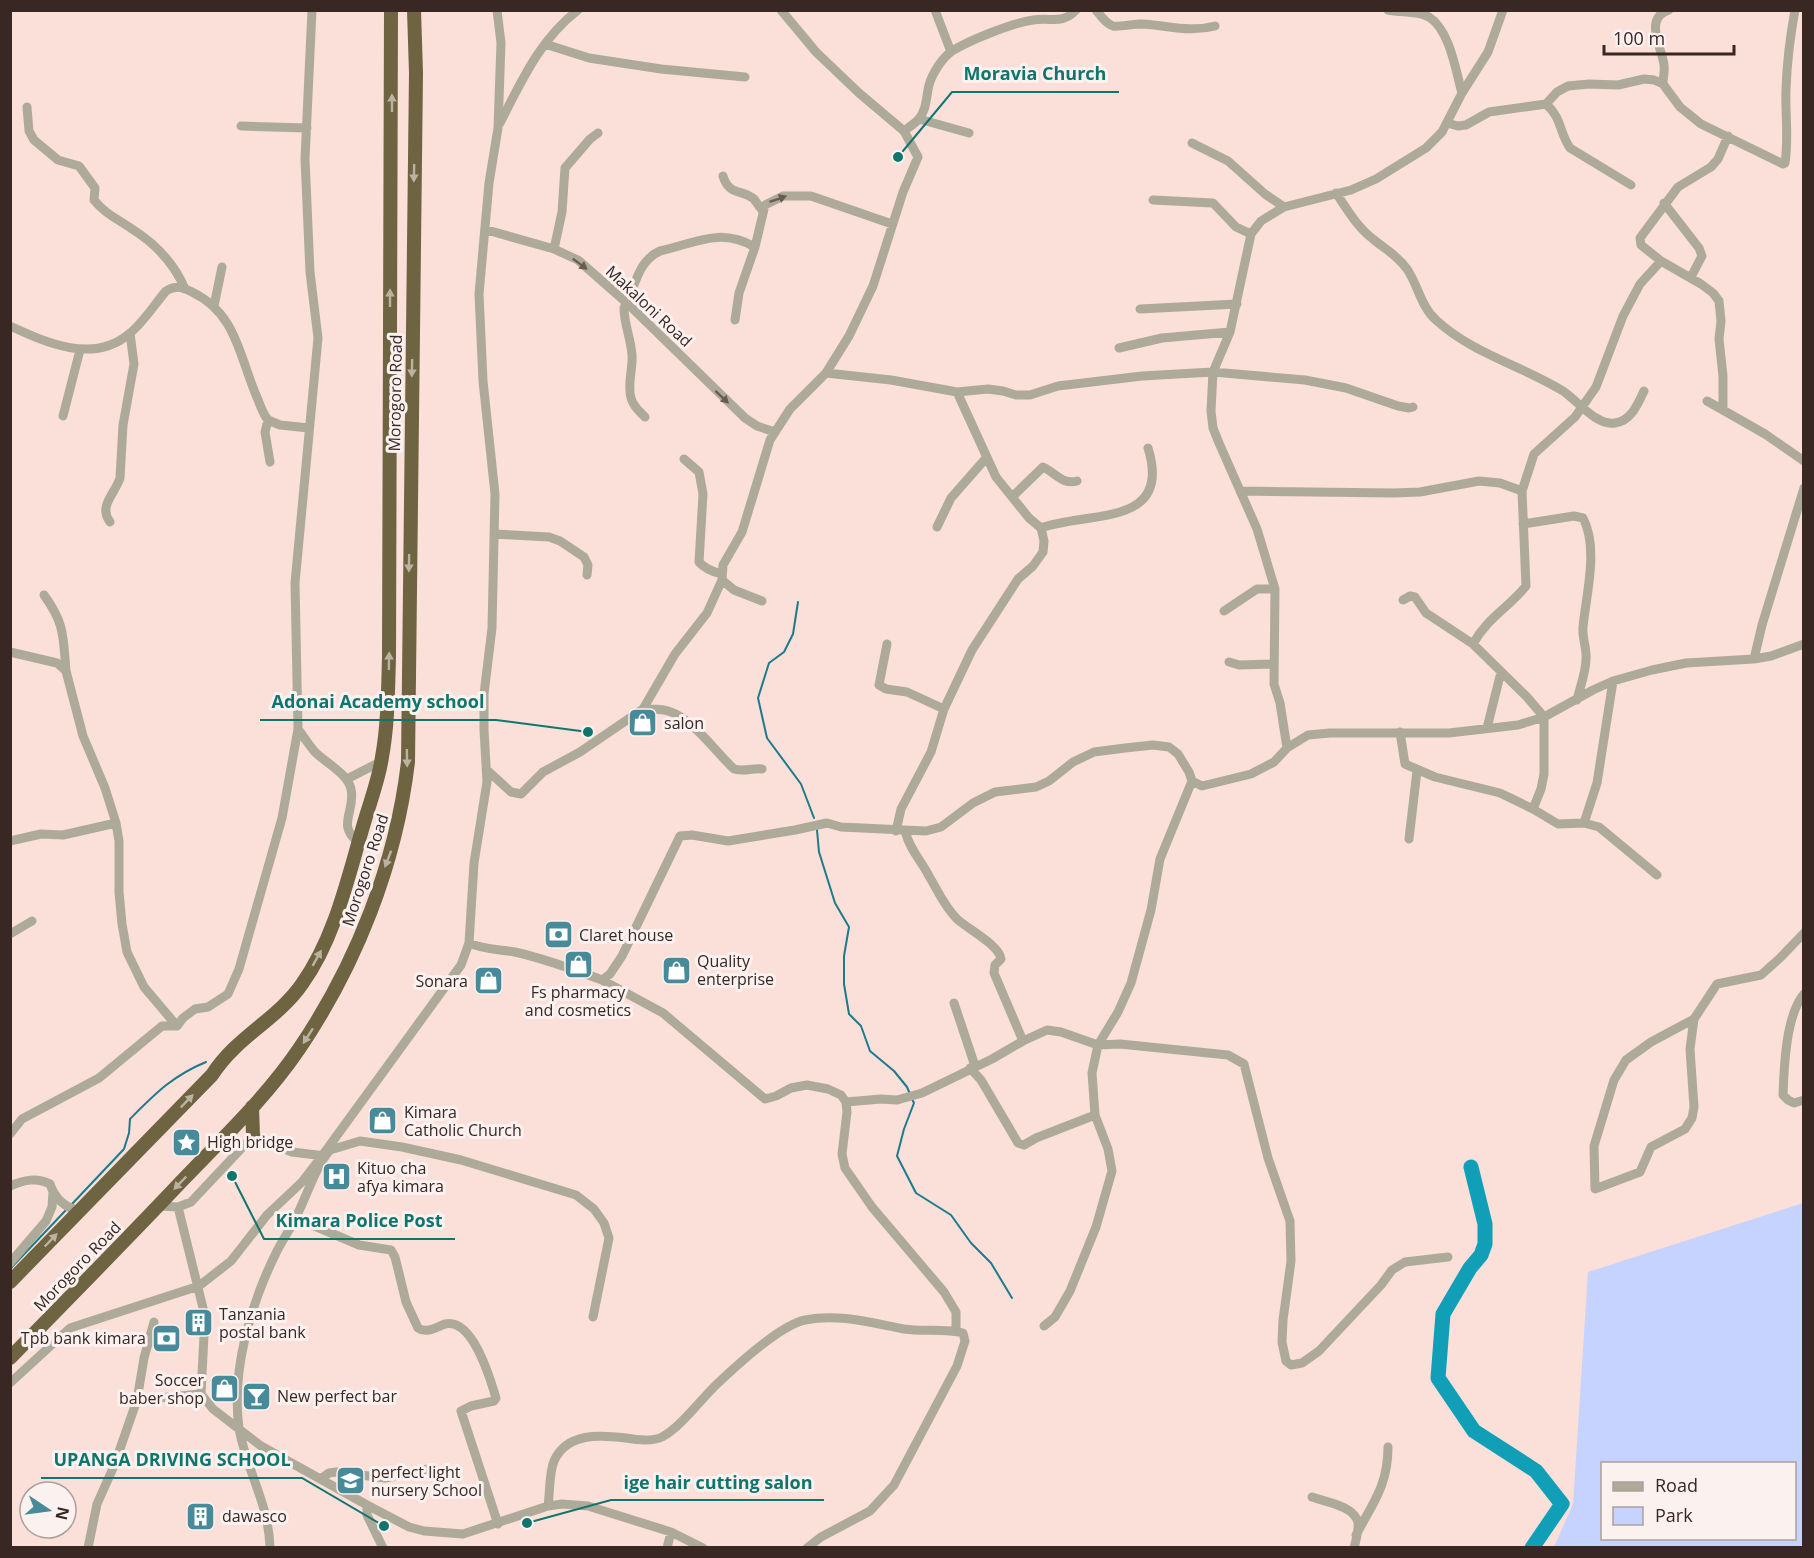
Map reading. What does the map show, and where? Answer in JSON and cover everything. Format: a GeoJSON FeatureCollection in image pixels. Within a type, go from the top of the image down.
{"type":"FeatureCollection","features":[{"type":"Feature","properties":{"kind":"highway","name":"Morogoro Road"},"geometry":{"type":"LineString","coordinates":[[10,1282],[212,1075],[237,1043],[284,1005],[303,982],[322,949],[358,842],[382,761],[386,731],[389,657],[391,10]]}},
{"type":"Feature","properties":{"kind":"highway","name":"Morogoro Road"},"geometry":{"type":"LineString","coordinates":[[10,1358],[158,1206],[278,1077],[298,1050],[335,990],[358,942],[394,844],[404,802],[408,762],[416,73],[414,10]]}},
{"type":"Feature","properties":{"kind":"highway"},"geometry":{"type":"LineString","coordinates":[[252,1107],[253,1136]]}},
{"type":"Feature","properties":{"kind":"street"},"geometry":{"type":"LineString","coordinates":[[177,1026],[195,1009],[208,1007],[228,994],[239,969],[282,818],[298,729],[295,582],[318,338],[306,217],[305,159],[312,10]]}},
{"type":"Feature","properties":{"kind":"street"},"geometry":{"type":"LineString","coordinates":[[10,1383],[70,1328],[199,1286],[231,1261],[267,1215],[302,1182],[323,1156],[461,965],[469,943],[474,863],[481,812],[486,795],[484,694],[492,628],[495,494],[483,381],[480,294],[487,230],[489,183],[498,128],[501,43],[497,10]]}},
{"type":"Feature","properties":{"kind":"street"},"geometry":{"type":"LineString","coordinates":[[498,128],[522,79],[545,44],[578,10]]}},
{"type":"Feature","properties":{"kind":"street"},"geometry":{"type":"LineString","coordinates":[[487,770],[512,792],[521,794],[543,772],[580,752],[643,709],[675,654],[707,613],[721,580],[723,566],[741,532],[770,440],[790,409],[826,374],[849,336],[873,286],[903,192],[918,157],[904,131],[816,52],[781,10]]}},
{"type":"Feature","properties":{"kind":"street"},"geometry":{"type":"LineString","coordinates":[[935,10],[951,52]]}},
{"type":"Feature","properties":{"kind":"street"},"geometry":{"type":"LineString","coordinates":[[904,131],[919,119],[927,103],[930,84],[939,66],[951,52],[1033,15],[1063,19],[1070,17],[1076,10]]}},
{"type":"Feature","properties":{"kind":"street"},"geometry":{"type":"LineString","coordinates":[[1096,10],[1110,26],[1117,27],[1126,24],[1144,24],[1179,30],[1215,26]]}},
{"type":"Feature","properties":{"kind":"street"},"geometry":{"type":"LineString","coordinates":[[1388,10],[1419,14],[1430,18],[1441,28],[1449,45],[1462,93]]}},
{"type":"Feature","properties":{"kind":"street"},"geometry":{"type":"LineString","coordinates":[[1287,748],[1280,703],[1274,684],[1275,590],[1257,530],[1213,428],[1210,400],[1213,372],[1230,332],[1251,234],[1261,221],[1284,207],[1351,190],[1376,179],[1425,147],[1442,132],[1462,93],[1488,52],[1503,10]]}},
{"type":"Feature","properties":{"kind":"street"},"geometry":{"type":"LineString","coordinates":[[1662,84],[1665,66],[1655,33],[1657,20],[1669,10]]}},
{"type":"Feature","properties":{"kind":"street"},"geometry":{"type":"LineString","coordinates":[[1446,123],[1466,125],[1489,112],[1546,104],[1557,92],[1568,86],[1618,85],[1644,79],[1654,80],[1662,84],[1680,107],[1701,124],[1781,165],[1785,163],[1788,132],[1786,88],[1789,45],[1795,10]]}},
{"type":"Feature","properties":{"kind":"street"},"geometry":{"type":"LineString","coordinates":[[545,44],[589,58],[661,69],[745,77]]}},
{"type":"Feature","properties":{"kind":"street"},"geometry":{"type":"LineString","coordinates":[[1546,104],[1555,112],[1564,139],[1570,148],[1631,185]]}},
{"type":"Feature","properties":{"kind":"street"},"geometry":{"type":"LineString","coordinates":[[27,106],[29,130],[34,140],[58,160],[79,166],[92,182],[95,188],[94,200],[103,211],[132,228],[159,249],[179,274],[185,289]]}},
{"type":"Feature","properties":{"kind":"street"},"geometry":{"type":"LineString","coordinates":[[919,119],[969,133]]}},
{"type":"Feature","properties":{"kind":"street"},"geometry":{"type":"LineString","coordinates":[[242,126],[307,128]]}},
{"type":"Feature","properties":{"kind":"street"},"geometry":{"type":"LineString","coordinates":[[554,249],[562,212],[565,168],[598,133]]}},
{"type":"Feature","properties":{"kind":"street"},"geometry":{"type":"LineString","coordinates":[[1723,409],[1719,301],[1713,292],[1661,261],[1641,245],[1640,241],[1664,203],[1678,187],[1711,167],[1718,159],[1728,136]]}},
{"type":"Feature","properties":{"kind":"street"},"geometry":{"type":"LineString","coordinates":[[1192,143],[1228,160],[1265,194],[1284,207]]}},
{"type":"Feature","properties":{"kind":"street"},"geometry":{"type":"LineString","coordinates":[[723,176],[725,184],[734,191],[753,198],[763,211]]}},
{"type":"Feature","properties":{"kind":"street"},"geometry":{"type":"LineString","coordinates":[[1336,193],[1355,220],[1367,233],[1388,249],[1408,271],[1433,319],[1456,337],[1491,357],[1556,387],[1582,405],[1600,422],[1613,424],[1622,422],[1635,409],[1644,391]]}},
{"type":"Feature","properties":{"kind":"street"},"geometry":{"type":"LineString","coordinates":[[735,320],[741,286],[755,247],[765,205],[783,196],[811,196],[892,224]]}},
{"type":"Feature","properties":{"kind":"street"},"geometry":{"type":"LineString","coordinates":[[1153,200],[1213,203],[1236,227],[1251,234]]}},
{"type":"Feature","properties":{"kind":"street"},"geometry":{"type":"LineString","coordinates":[[1664,203],[1693,239],[1702,256],[1691,277]]}},
{"type":"Feature","properties":{"kind":"street","name":"Makaloni Road"},"geometry":{"type":"LineString","coordinates":[[487,230],[554,249],[578,260],[627,303],[745,418],[757,426],[775,432]]}},
{"type":"Feature","properties":{"kind":"street"},"geometry":{"type":"LineString","coordinates":[[645,417],[634,407],[631,399],[629,389],[632,356],[624,315],[624,308],[641,270],[654,254],[717,236],[744,241],[755,247]]}},
{"type":"Feature","properties":{"kind":"street"},"geometry":{"type":"LineString","coordinates":[[1473,644],[1480,630],[1526,586],[1522,491],[1534,454],[1575,417],[1596,387],[1623,316],[1640,284],[1661,261]]}},
{"type":"Feature","properties":{"kind":"street"},"geometry":{"type":"LineString","coordinates":[[214,306],[222,267]]}},
{"type":"Feature","properties":{"kind":"street"},"geometry":{"type":"LineString","coordinates":[[10,326],[67,348],[80,350],[103,348],[130,333],[166,291],[173,287],[185,289],[209,300],[221,313],[236,339],[252,385],[268,420],[265,432],[270,462]]}},
{"type":"Feature","properties":{"kind":"street"},"geometry":{"type":"LineString","coordinates":[[1140,309],[1237,304]]}},
{"type":"Feature","properties":{"kind":"street"},"geometry":{"type":"LineString","coordinates":[[1119,348],[1162,338],[1230,332]]}},
{"type":"Feature","properties":{"kind":"street"},"geometry":{"type":"LineString","coordinates":[[110,522],[105,512],[105,505],[120,478],[123,425],[133,377],[134,363],[130,333]]}},
{"type":"Feature","properties":{"kind":"street"},"geometry":{"type":"LineString","coordinates":[[63,416],[80,350]]}},
{"type":"Feature","properties":{"kind":"street"},"geometry":{"type":"LineString","coordinates":[[826,374],[891,380],[957,392],[988,389],[1016,395],[1030,395],[1069,385],[1142,376],[1213,372],[1315,382],[1368,394],[1398,406],[1413,407]]}},
{"type":"Feature","properties":{"kind":"street"},"geometry":{"type":"LineString","coordinates":[[957,392],[996,477],[1041,528],[1044,542],[1043,552],[1033,566],[1018,579],[972,650],[944,709],[930,752],[901,809],[900,831],[920,860],[946,907],[957,919],[998,951],[1001,959],[994,965],[994,973],[1023,1041]]}},
{"type":"Feature","properties":{"kind":"street"},"geometry":{"type":"LineString","coordinates":[[1707,401],[1765,434],[1803,461]]}},
{"type":"Feature","properties":{"kind":"street"},"geometry":{"type":"LineString","coordinates":[[268,420],[280,425],[309,428]]}},
{"type":"Feature","properties":{"kind":"street"},"geometry":{"type":"LineString","coordinates":[[1041,528],[1128,510],[1148,496],[1152,469],[1148,448]]}},
{"type":"Feature","properties":{"kind":"street"},"geometry":{"type":"LineString","coordinates":[[937,527],[951,498],[987,457]]}},
{"type":"Feature","properties":{"kind":"street"},"geometry":{"type":"LineString","coordinates":[[684,459],[699,472],[704,494],[704,519],[698,554],[699,562],[734,590],[762,601]]}},
{"type":"Feature","properties":{"kind":"street"},"geometry":{"type":"LineString","coordinates":[[1012,497],[1043,467],[1063,482],[1077,481]]}},
{"type":"Feature","properties":{"kind":"street"},"geometry":{"type":"LineString","coordinates":[[1240,491],[1420,492],[1479,481],[1500,483],[1522,491]]}},
{"type":"Feature","properties":{"kind":"street"},"geometry":{"type":"LineString","coordinates":[[1754,659],[1762,625],[1801,504],[1803,488]]}},
{"type":"Feature","properties":{"kind":"street"},"geometry":{"type":"LineString","coordinates":[[1523,524],[1574,516],[1583,518],[1587,526],[1590,546],[1583,630],[1587,660],[1577,700]]}},
{"type":"Feature","properties":{"kind":"street"},"geometry":{"type":"LineString","coordinates":[[494,534],[549,537],[560,541],[584,557],[588,565],[587,575]]}},
{"type":"Feature","properties":{"kind":"street"},"geometry":{"type":"LineString","coordinates":[[1224,611],[1257,589],[1275,590]]}},
{"type":"Feature","properties":{"kind":"street"},"geometry":{"type":"LineString","coordinates":[[44,595],[62,626],[66,671],[83,736],[105,788],[116,823],[119,841],[119,892],[127,952],[144,987],[177,1026]]}},
{"type":"Feature","properties":{"kind":"street"},"geometry":{"type":"LineString","coordinates":[[1403,600],[1410,596],[1415,597],[1426,613],[1473,644],[1544,717],[1544,774],[1533,809]]}},
{"type":"Feature","properties":{"kind":"street"},"geometry":{"type":"LineString","coordinates":[[887,644],[879,685],[886,689],[907,692],[944,709]]}},
{"type":"Feature","properties":{"kind":"street"},"geometry":{"type":"LineString","coordinates":[[1191,781],[1202,786],[1251,774],[1275,762],[1287,748],[1308,735],[1449,733],[1518,725],[1544,717],[1613,681],[1686,663],[1771,656],[1803,644]]}},
{"type":"Feature","properties":{"kind":"street"},"geometry":{"type":"LineString","coordinates":[[10,652],[57,663],[66,671]]}},
{"type":"Feature","properties":{"kind":"street"},"geometry":{"type":"LineString","coordinates":[[1229,662],[1239,665],[1273,664]]}},
{"type":"Feature","properties":{"kind":"street"},"geometry":{"type":"LineString","coordinates":[[1487,728],[1501,672]]}},
{"type":"Feature","properties":{"kind":"street"},"geometry":{"type":"LineString","coordinates":[[1584,823],[1597,783],[1613,681]]}},
{"type":"Feature","properties":{"kind":"street"},"geometry":{"type":"LineString","coordinates":[[643,709],[672,712],[685,720],[734,769],[741,771],[752,768],[762,769]]}},
{"type":"Feature","properties":{"kind":"street"},"geometry":{"type":"LineString","coordinates":[[298,729],[313,750],[347,779],[351,790],[346,826],[350,836],[358,842]]}},
{"type":"Feature","properties":{"kind":"street"},"geometry":{"type":"LineString","coordinates":[[1400,732],[1405,764],[1417,771],[1482,788],[1533,809],[1558,824],[1584,823],[1599,827],[1657,875]]}},
{"type":"Feature","properties":{"kind":"street"},"geometry":{"type":"LineString","coordinates":[[602,980],[610,974],[622,957],[681,836],[692,835],[728,841],[827,823],[841,827],[926,831],[941,827],[973,803],[994,792],[1036,787],[1049,781],[1073,762],[1094,752],[1153,745],[1169,747],[1178,754],[1189,772],[1191,781],[1160,859],[1151,909],[1131,983],[1118,1012],[1098,1045],[1092,1073],[1095,1115],[1108,1149],[1112,1171],[1096,1227],[1070,1291],[1055,1317],[1044,1326]]}},
{"type":"Feature","properties":{"kind":"street"},"geometry":{"type":"LineString","coordinates":[[347,779],[382,761]]}},
{"type":"Feature","properties":{"kind":"street"},"geometry":{"type":"LineString","coordinates":[[1409,839],[1417,771]]}},
{"type":"Feature","properties":{"kind":"street"},"geometry":{"type":"LineString","coordinates":[[10,841],[41,834],[63,835],[116,823]]}},
{"type":"Feature","properties":{"kind":"street"},"geometry":{"type":"LineString","coordinates":[[10,934],[32,921]]}},
{"type":"Feature","properties":{"kind":"street"},"geometry":{"type":"LineString","coordinates":[[1694,1019],[1651,1042],[1626,1060],[1614,1080],[1594,1146],[1595,1189],[1640,1172],[1651,1147],[1685,1129],[1692,1118],[1694,1107],[1690,1049],[1694,1019],[1717,984],[1761,975],[1803,933]]}},
{"type":"Feature","properties":{"kind":"street"},"geometry":{"type":"LineString","coordinates":[[469,943],[479,948],[512,951],[553,961],[602,980],[663,1013],[765,1099],[791,1088],[807,1085],[828,1089],[842,1095],[846,1102],[847,1112],[842,1154],[845,1168],[872,1207],[944,1292],[956,1312],[956,1331]]}},
{"type":"Feature","properties":{"kind":"street"},"geometry":{"type":"LineString","coordinates":[[1803,994],[1796,1003],[1789,1030],[1784,1095],[1794,1103],[1803,1100]]}},
{"type":"Feature","properties":{"kind":"street"},"geometry":{"type":"LineString","coordinates":[[954,1003],[972,1067],[1017,1142],[1024,1145],[1095,1115]]}},
{"type":"Feature","properties":{"kind":"street"},"geometry":{"type":"LineString","coordinates":[[10,1134],[22,1119],[99,1078],[162,1026],[177,1026]]}},
{"type":"Feature","properties":{"kind":"street"},"geometry":{"type":"LineString","coordinates":[[846,1102],[897,1100],[922,1093],[1047,1030],[1061,1032],[1098,1045],[1119,1044],[1228,1055],[1244,1064],[1268,1158],[1290,1221],[1291,1261],[1282,1342],[1286,1361],[1291,1365],[1302,1363],[1319,1351],[1381,1285],[1392,1270],[1405,1262],[1448,1257]]}},
{"type":"Feature","properties":{"kind":"street"},"geometry":{"type":"LineString","coordinates":[[158,1206],[187,1205],[253,1136],[292,1152],[323,1156]]}},
{"type":"Feature","properties":{"kind":"street"},"geometry":{"type":"LineString","coordinates":[[270,1548],[264,1506],[244,1451],[240,1432],[238,1385],[241,1354],[252,1314],[276,1253],[296,1218],[323,1156],[330,1150],[337,1146],[360,1141],[376,1143],[460,1160],[576,1195],[594,1209],[609,1238],[593,1317]]}},
{"type":"Feature","properties":{"kind":"street"},"geometry":{"type":"LineString","coordinates":[[10,1186],[33,1179],[44,1181],[50,1184],[53,1192],[68,1209],[80,1211]]}},
{"type":"Feature","properties":{"kind":"street"},"geometry":{"type":"LineString","coordinates":[[10,1263],[45,1221],[52,1207],[53,1192]]}},
{"type":"Feature","properties":{"kind":"street"},"geometry":{"type":"LineString","coordinates":[[178,1207],[205,1316],[201,1394],[213,1409],[240,1432],[279,1458],[322,1478],[409,1527],[436,1533],[464,1534],[548,1506],[562,1504],[588,1506],[671,1532],[703,1548]]}},
{"type":"Feature","properties":{"kind":"street"},"geometry":{"type":"LineString","coordinates":[[296,1218],[359,1245],[391,1250],[395,1257],[406,1302],[418,1328],[426,1331],[452,1324],[460,1327],[482,1357],[496,1398],[494,1401],[465,1408],[461,1413],[498,1524]]}},
{"type":"Feature","properties":{"kind":"street"},"geometry":{"type":"LineString","coordinates":[[548,1506],[554,1461],[564,1447],[577,1438],[584,1437],[607,1436],[645,1440],[663,1436],[726,1376],[776,1336],[800,1321],[817,1318],[843,1318],[907,1329],[963,1333],[965,1338],[960,1359],[894,1485],[870,1511],[821,1537],[807,1548]]}},
{"type":"Feature","properties":{"kind":"street"},"geometry":{"type":"LineString","coordinates":[[88,1548],[97,1504],[114,1466],[137,1400],[144,1358],[154,1322]]}},
{"type":"Feature","properties":{"kind":"street"},"geometry":{"type":"LineString","coordinates":[[137,1400],[201,1394]]}},
{"type":"Feature","properties":{"kind":"street"},"geometry":{"type":"LineString","coordinates":[[1356,1535],[1383,1484],[1388,1463],[1388,1447]]}},
{"type":"Feature","properties":{"kind":"street"},"geometry":{"type":"LineString","coordinates":[[322,1478],[329,1473],[336,1472],[386,1478],[428,1469]]}},
{"type":"Feature","properties":{"kind":"street"},"geometry":{"type":"LineString","coordinates":[[1312,1497],[1336,1504],[1350,1512],[1358,1521],[1354,1548]]}},
{"type":"Feature","properties":{"kind":"street"},"geometry":{"type":"LineString","coordinates":[[367,1505],[368,1515],[383,1548]]}},
{"type":"Feature","properties":{"kind":"street"},"geometry":{"type":"LineString","coordinates":[[667,1548],[671,1532]]}},
{"type":"Feature","properties":{"kind":"green space"},"geometry":{"type":"Polygon","coordinates":[[[1803,1203],[1803,1547],[1554,1547],[1573,1504],[1588,1272],[1803,1203]]]}},
{"type":"Feature","properties":{"kind":"waterway"},"geometry":{"type":"LineString","coordinates":[[798,602],[793,634],[784,652],[769,663],[758,698],[767,738],[801,784],[814,818]]}},
{"type":"Feature","properties":{"kind":"waterway"},"geometry":{"type":"LineString","coordinates":[[817,830],[819,852],[835,903],[849,927],[844,956],[844,984],[849,1014],[861,1026],[870,1051],[894,1071],[910,1094]]}},
{"type":"Feature","properties":{"kind":"waterway"},"geometry":{"type":"LineString","coordinates":[[72,1204],[124,1149],[130,1119],[174,1080],[206,1062]]}},
{"type":"Feature","properties":{"kind":"waterway"},"geometry":{"type":"LineString","coordinates":[[912,1099],[914,1103],[897,1156],[916,1193],[951,1215],[971,1243],[991,1263],[1012,1298]]}},
{"type":"Feature","properties":{"kind":"waterway"},"geometry":{"type":"LineString","coordinates":[[1471,1167],[1485,1224],[1485,1244],[1481,1255],[1470,1268],[1443,1314],[1438,1378],[1474,1431],[1536,1471],[1562,1504],[1532,1548]]}},
{"type":"Feature","properties":{"kind":"waterway"},"geometry":{"type":"LineString","coordinates":[[10,1269],[66,1210]]}},
{"type":"Feature","properties":{"kind":"place","name":"Moravia Church"},"geometry":{"type":"Point","coordinates":[898,157]}},
{"type":"Feature","properties":{"kind":"place","name":"salon"},"geometry":{"type":"Point","coordinates":[643,723]}},
{"type":"Feature","properties":{"kind":"place","name":"Adonai Academy school"},"geometry":{"type":"Point","coordinates":[588,732]}},
{"type":"Feature","properties":{"kind":"place","name":"Claret house"},"geometry":{"type":"Point","coordinates":[558,935]}},
{"type":"Feature","properties":{"kind":"place","name":"Fs pharmacy and cosmetics"},"geometry":{"type":"Point","coordinates":[578,964]}},
{"type":"Feature","properties":{"kind":"place","name":"Quality enterprise"},"geometry":{"type":"Point","coordinates":[676,970]}},
{"type":"Feature","properties":{"kind":"place","name":"Sonara"},"geometry":{"type":"Point","coordinates":[489,981]}},
{"type":"Feature","properties":{"kind":"place","name":"Kimara Catholic Church"},"geometry":{"type":"Point","coordinates":[383,1121]}},
{"type":"Feature","properties":{"kind":"place","name":"High bridge"},"geometry":{"type":"Point","coordinates":[186,1142]}},
{"type":"Feature","properties":{"kind":"place","name":"Kimara Police Post"},"geometry":{"type":"Point","coordinates":[232,1176]}},
{"type":"Feature","properties":{"kind":"place","name":"Kituo cha afya kimara"},"geometry":{"type":"Point","coordinates":[336,1177]}},
{"type":"Feature","properties":{"kind":"place","name":"Tanzania postal bank"},"geometry":{"type":"Point","coordinates":[198,1323]}},
{"type":"Feature","properties":{"kind":"place","name":"Tpb bank kimara"},"geometry":{"type":"Point","coordinates":[167,1338]}},
{"type":"Feature","properties":{"kind":"place","name":"Soccer baber shop"},"geometry":{"type":"Point","coordinates":[225,1389]}},
{"type":"Feature","properties":{"kind":"place","name":"New perfect bar"},"geometry":{"type":"Point","coordinates":[256,1396]}},
{"type":"Feature","properties":{"kind":"place","name":"perfect light nursery School"},"geometry":{"type":"Point","coordinates":[350,1481]}},
{"type":"Feature","properties":{"kind":"place","name":"dawasco"},"geometry":{"type":"Point","coordinates":[201,1516]}},
{"type":"Feature","properties":{"kind":"place","name":"ige hair cutting salon"},"geometry":{"type":"Point","coordinates":[527,1523]}},
{"type":"Feature","properties":{"kind":"place","name":"UPANGA DRIVING SCHOOL"},"geometry":{"type":"Point","coordinates":[384,1526]}}]}
